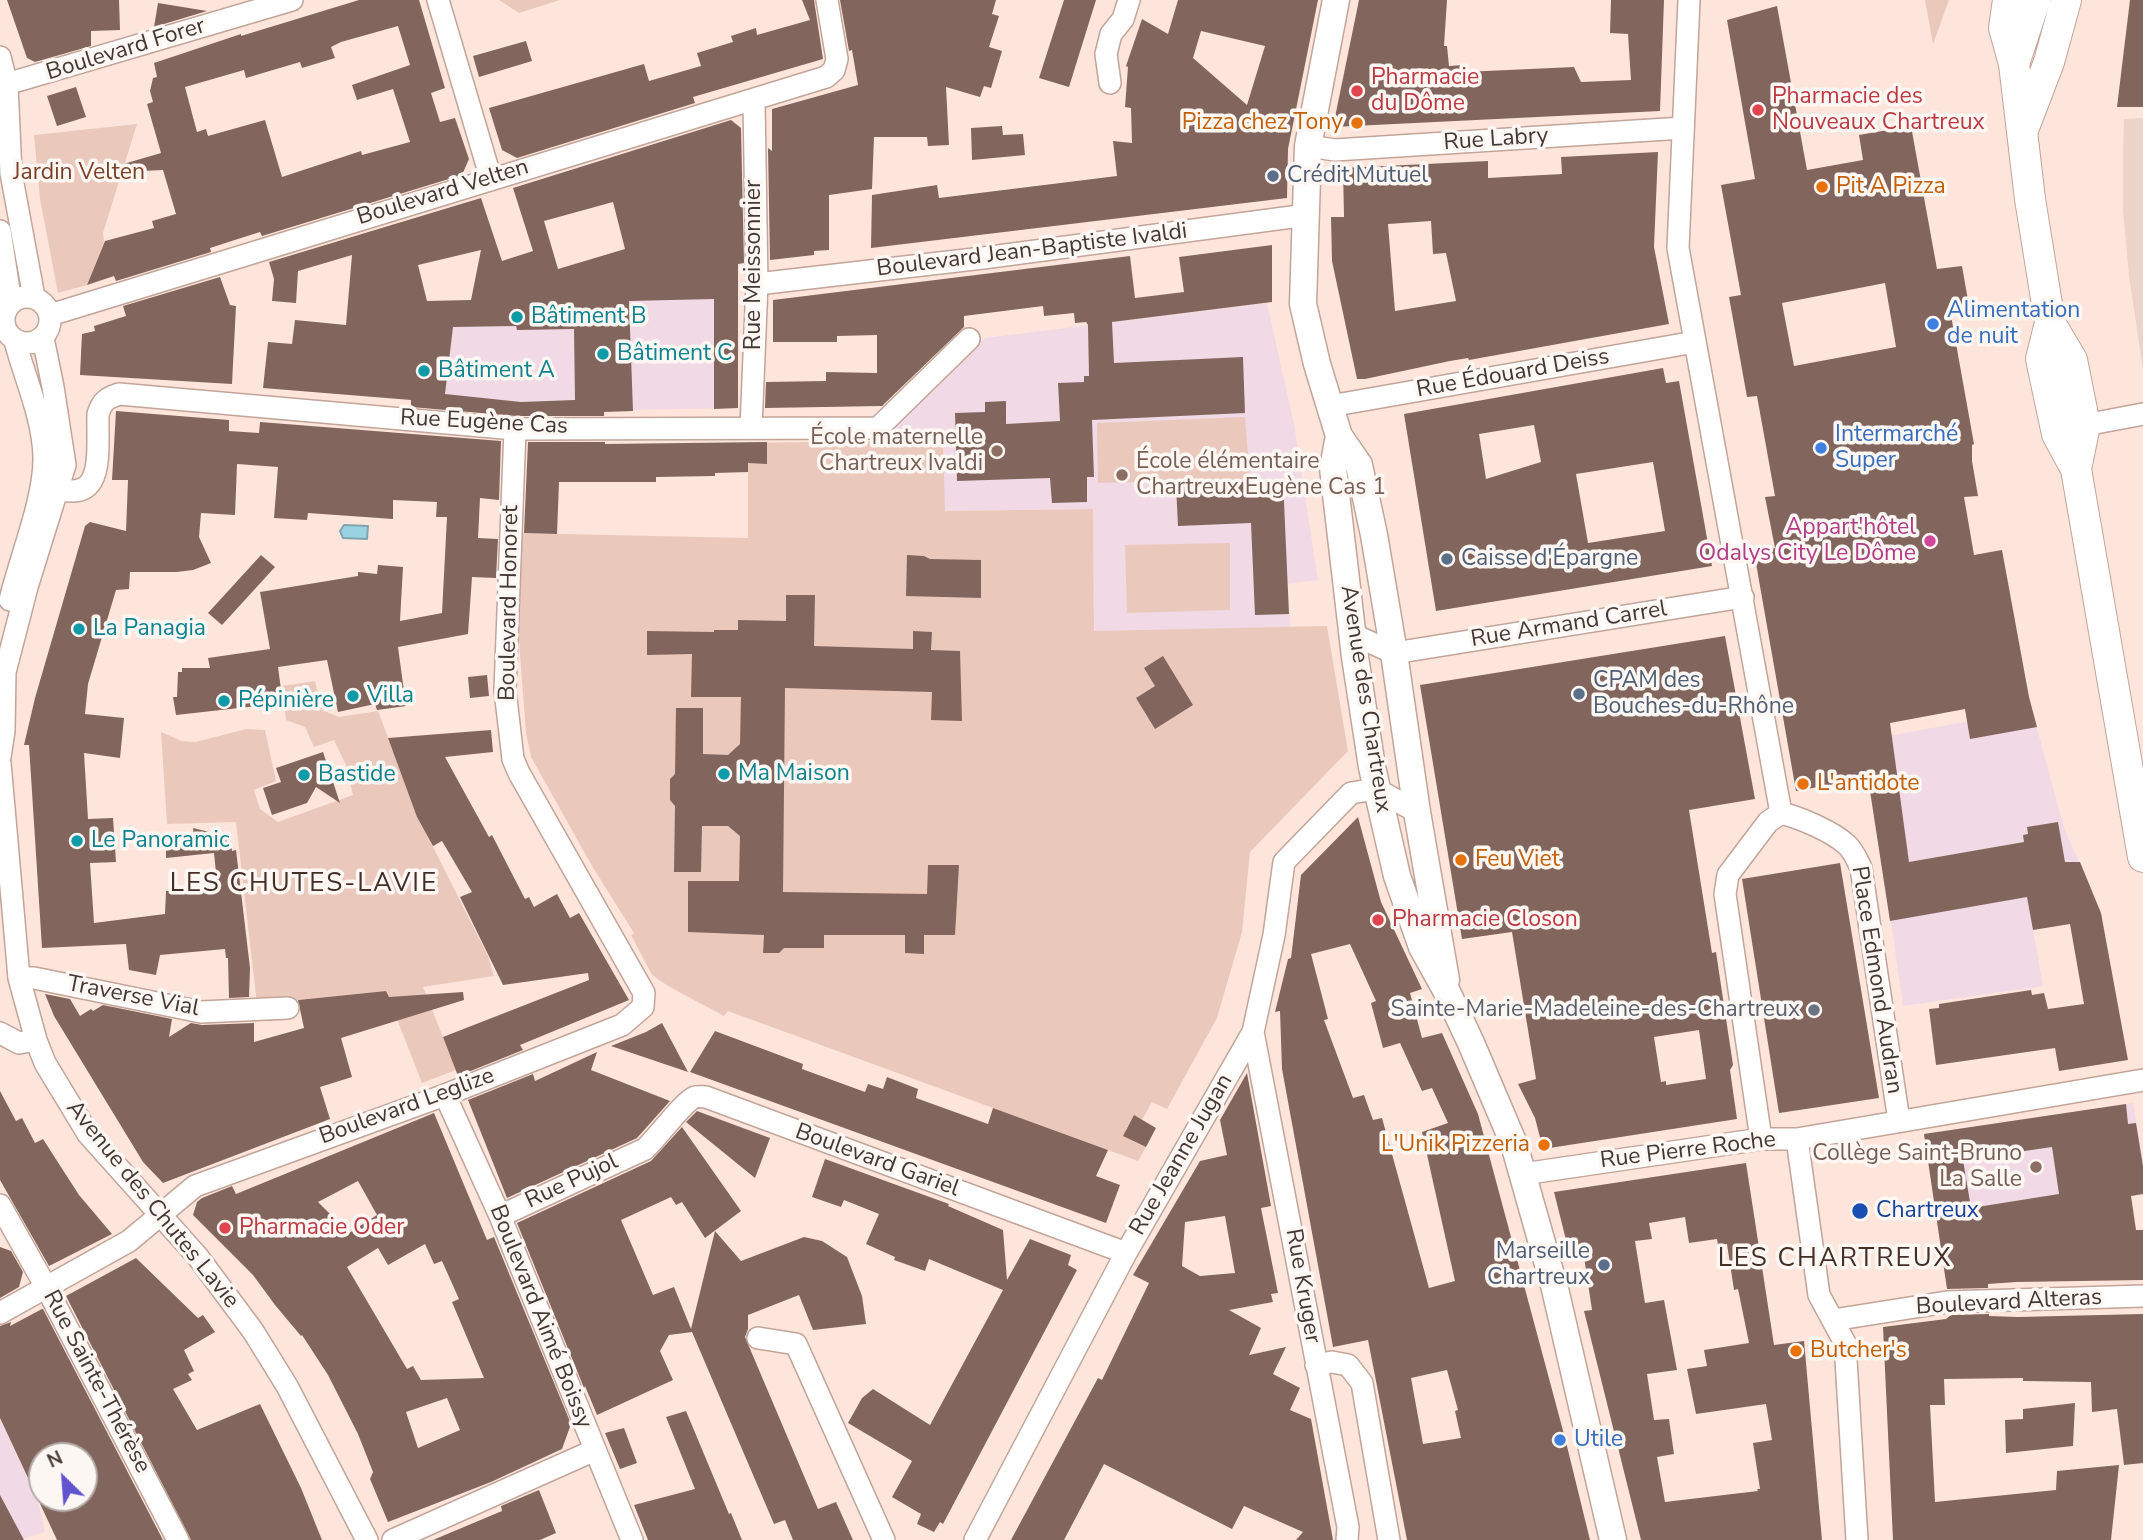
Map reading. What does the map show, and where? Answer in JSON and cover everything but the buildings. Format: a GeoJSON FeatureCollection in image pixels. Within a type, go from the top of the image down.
{"type":"FeatureCollection","features":[{"type":"Feature","properties":{"kind":"main road"},"geometry":{"type":"LineString","coordinates":[[2008,0],[2004,28],[2014,64],[2050,323],[2072,360],[2085,425],[2076,469]]}},
{"type":"Feature","properties":{"kind":"main road"},"geometry":{"type":"LineString","coordinates":[[2014,64],[2035,0]]}},
{"type":"Feature","properties":{"kind":"main road"},"geometry":{"type":"LineString","coordinates":[[2022,134],[2049,62],[2066,0]]}},
{"type":"Feature","properties":{"kind":"main road"},"geometry":{"type":"LineString","coordinates":[[2050,323],[2041,359],[2057,434],[2076,469],[2143,857]]}},
{"type":"Feature","properties":{"kind":"street","name":"Boulevard Forer"},"geometry":{"type":"LineString","coordinates":[[4,86],[292,0]]}},
{"type":"Feature","properties":{"kind":"street"},"geometry":{"type":"LineString","coordinates":[[438,0],[491,179]]}},
{"type":"Feature","properties":{"kind":"street","name":"Boulevard Velten"},"geometry":{"type":"LineString","coordinates":[[50,315],[827,77],[834,70],[837,59],[827,0]]}},
{"type":"Feature","properties":{"kind":"street"},"geometry":{"type":"LineString","coordinates":[[1110,83],[1106,54],[1111,34],[1123,19],[1129,0]]}},
{"type":"Feature","properties":{"kind":"street","name":"Avenue des Chartreux"},"geometry":{"type":"LineString","coordinates":[[1336,0],[1308,146],[1303,304],[1317,364],[1339,436],[1359,466],[1394,653],[1447,992]]}},
{"type":"Feature","properties":{"kind":"street"},"geometry":{"type":"LineString","coordinates":[[1689,0],[1678,248],[1781,813],[1768,822],[1728,876],[1725,894],[1761,1139]]}},
{"type":"Feature","properties":{"kind":"street"},"geometry":{"type":"LineString","coordinates":[[0,57],[11,173],[34,298]]}},
{"type":"Feature","properties":{"kind":"street","name":"Rue Meissonnier"},"geometry":{"type":"LineString","coordinates":[[751,428],[757,284],[754,101]]}},
{"type":"Feature","properties":{"kind":"street","name":"Rue Labry"},"geometry":{"type":"LineString","coordinates":[[1308,146],[1335,150],[1683,128]]}},
{"type":"Feature","properties":{"kind":"street","name":"Boulevard Jean-Baptiste Ivaldi"},"geometry":{"type":"LineString","coordinates":[[757,284],[983,258],[1307,215]]}},
{"type":"Feature","properties":{"kind":"street","name":"Avenue des Chutes Lavie"},"geometry":{"type":"LineString","coordinates":[[0,231],[7,327],[42,431],[50,486],[5,672],[4,731],[0,760],[19,978],[36,1040],[54,1080],[88,1134],[198,1257],[254,1331],[287,1386],[367,1540]]}},
{"type":"Feature","properties":{"kind":"street"},"geometry":{"type":"LineString","coordinates":[[18,298],[34,298],[44,304],[50,315],[49,327],[43,338],[31,343],[7,327],[18,298]]}},
{"type":"Feature","properties":{"kind":"street","name":"Avenue des Chutes Lavie"},"geometry":{"type":"LineString","coordinates":[[0,641],[50,486],[65,465],[43,338]]}},
{"type":"Feature","properties":{"kind":"street","name":"Rue Eugène Cas"},"geometry":{"type":"LineString","coordinates":[[50,486],[83,489],[92,483],[96,474],[98,414],[107,397],[119,394],[515,429],[878,428],[969,339]]}},
{"type":"Feature","properties":{"kind":"street","name":"Rue Édouard Deiss"},"geometry":{"type":"LineString","coordinates":[[1330,406],[1695,342]]}},
{"type":"Feature","properties":{"kind":"street"},"geometry":{"type":"LineString","coordinates":[[2085,425],[2143,414]]}},
{"type":"Feature","properties":{"kind":"street","name":"Boulevard Honoret"},"geometry":{"type":"LineString","coordinates":[[515,429],[505,690],[513,759],[644,993]]}},
{"type":"Feature","properties":{"kind":"street","name":"Avenue des Chartreux"},"geometry":{"type":"LineString","coordinates":[[1339,436],[1333,468],[1363,718],[1396,876],[1422,947],[1447,992],[1499,1104],[1523,1174],[1555,1289],[1613,1540]]}},
{"type":"Feature","properties":{"kind":"street","name":"Rue Armand Carrel"},"geometry":{"type":"LineString","coordinates":[[1394,653],[1743,597]]}},
{"type":"Feature","properties":{"kind":"street"},"geometry":{"type":"LineString","coordinates":[[1354,635],[1394,653]]}},
{"type":"Feature","properties":{"kind":"street"},"geometry":{"type":"LineString","coordinates":[[1376,789],[1417,812]]}},
{"type":"Feature","properties":{"kind":"street","name":"Rue Jeanne Jugan"},"geometry":{"type":"LineString","coordinates":[[975,1540],[1126,1253],[1253,1032],[1274,935],[1284,862],[1351,793],[1376,789]]}},
{"type":"Feature","properties":{"kind":"street","name":"Place Edmond Audran"},"geometry":{"type":"LineString","coordinates":[[1781,813],[1798,817],[1846,844],[1855,854],[1861,868],[1899,1121]]}},
{"type":"Feature","properties":{"kind":"street","name":"Traverse Vial"},"geometry":{"type":"LineString","coordinates":[[19,978],[34,978],[201,1012],[288,1008]]}},
{"type":"Feature","properties":{"kind":"street","name":"Boulevard Leglize"},"geometry":{"type":"LineString","coordinates":[[0,1313],[129,1241],[195,1186],[445,1095],[622,1025],[643,1007],[644,993]]}},
{"type":"Feature","properties":{"kind":"street","name":"Rue Kruger"},"geometry":{"type":"LineString","coordinates":[[1253,1032],[1348,1527],[1347,1540]]}},
{"type":"Feature","properties":{"kind":"street"},"geometry":{"type":"LineString","coordinates":[[0,1033],[19,1042],[36,1040]]}},
{"type":"Feature","properties":{"kind":"street","name":"Rue Pierre Roche"},"geometry":{"type":"LineString","coordinates":[[1523,1174],[1761,1139],[1797,1139],[2143,1080]]}},
{"type":"Feature","properties":{"kind":"street","name":"Boulevard Aimé Boissy"},"geometry":{"type":"LineString","coordinates":[[445,1095],[500,1216],[632,1540]]}},
{"type":"Feature","properties":{"kind":"street","name":"Boulevard Gariel"},"geometry":{"type":"LineString","coordinates":[[645,1149],[660,1136],[686,1103],[696,1097],[706,1097],[1126,1253]]}},
{"type":"Feature","properties":{"kind":"street"},"geometry":{"type":"LineString","coordinates":[[1797,1139],[1819,1295],[1845,1343],[1857,1540]]}},
{"type":"Feature","properties":{"kind":"street","name":"Rue Pujol"},"geometry":{"type":"LineString","coordinates":[[500,1216],[645,1149]]}},
{"type":"Feature","properties":{"kind":"street","name":"Rue Sainte-Thérèse"},"geometry":{"type":"LineString","coordinates":[[0,1205],[6,1227],[46,1287],[178,1540]]}},
{"type":"Feature","properties":{"kind":"street","name":"Boulevard Alteras"},"geometry":{"type":"LineString","coordinates":[[1833,1320],[1947,1302],[2143,1296]]}},
{"type":"Feature","properties":{"kind":"street"},"geometry":{"type":"LineString","coordinates":[[758,1338],[796,1344],[884,1540]]}},
{"type":"Feature","properties":{"kind":"street"},"geometry":{"type":"LineString","coordinates":[[1316,1364],[1332,1362],[1348,1365],[1362,1383],[1389,1540]]}},
{"type":"Feature","properties":{"kind":"street"},"geometry":{"type":"LineString","coordinates":[[393,1540],[595,1450]]}},
{"type":"Feature","properties":{"kind":"shaded area"},"geometry":{"type":"Polygon","coordinates":[[[2143,118],[2143,370],[2129,276],[2123,211],[2123,150],[2124,119],[2143,118]]]}},
{"type":"Feature","properties":{"kind":"shaded area"},"geometry":{"type":"Polygon","coordinates":[[[738,290],[738,408],[628,410],[437,402],[445,301],[738,290]]]}},
{"type":"Feature","properties":{"kind":"shaded area","name":"École élémentaire Chartreux Eugène Cas 1"},"geometry":{"type":"Polygon","coordinates":[[[1267,303],[1294,424],[1318,580],[1287,584],[1291,627],[1094,632],[1093,509],[944,511],[943,440],[880,440],[985,338],[1267,303]]]}},
{"type":"Feature","properties":{"kind":"shaded area"},"geometry":{"type":"Polygon","coordinates":[[[2032,710],[2064,828],[2079,862],[2030,913],[2043,986],[1903,1006],[1865,740],[2032,710]]]}},
{"type":"Feature","properties":{"kind":"shaded area","name":"Collège Saint-Bruno La Salle"},"geometry":{"type":"Polygon","coordinates":[[[2133,1103],[2143,1163],[2143,1194],[1938,1226],[1924,1134],[2133,1103]]]}},
{"type":"Feature","properties":{"kind":"shaded area"},"geometry":{"type":"Polygon","coordinates":[[[0,1419],[28,1479],[28,1512],[40,1512],[45,1532],[19,1540],[0,1540],[0,1419]]]}},
{"type":"Feature","properties":{"kind":"green space"},"geometry":{"type":"Polygon","coordinates":[[[499,0],[560,0],[519,13],[499,0]]]}},
{"type":"Feature","properties":{"kind":"green space"},"geometry":{"type":"Polygon","coordinates":[[[1925,0],[1949,0],[1933,44],[1925,0]]]}},
{"type":"Feature","properties":{"kind":"green space","name":"Jardin Velten"},"geometry":{"type":"Polygon","coordinates":[[[137,124],[103,233],[104,242],[87,285],[58,293],[40,199],[34,135],[137,124]]]}},
{"type":"Feature","properties":{"kind":"green space"},"geometry":{"type":"Polygon","coordinates":[[[1245,417],[1250,479],[1098,483],[1097,423],[1245,417]]]}},
{"type":"Feature","properties":{"kind":"green space"},"geometry":{"type":"Polygon","coordinates":[[[943,440],[945,511],[1093,509],[1094,631],[1327,626],[1348,751],[1250,852],[1242,932],[1217,1018],[1167,1109],[1152,1102],[1142,1120],[1134,1116],[1126,1129],[1133,1141],[1146,1147],[1138,1161],[728,1011],[724,1016],[668,986],[652,975],[631,935],[634,933],[592,866],[531,757],[526,733],[518,628],[517,533],[748,538],[748,443],[943,440]]]}},
{"type":"Feature","properties":{"kind":"green space"},"geometry":{"type":"Polygon","coordinates":[[[1230,543],[1230,610],[1127,613],[1125,545],[1230,543]]]}},
{"type":"Feature","properties":{"kind":"green space"},"geometry":{"type":"Polygon","coordinates":[[[315,681],[322,710],[339,717],[378,711],[419,819],[488,956],[494,976],[423,987],[456,1070],[422,1083],[386,991],[257,1004],[236,822],[167,824],[161,732],[182,741],[196,742],[246,729],[265,730],[276,781],[254,790],[260,809],[278,822],[353,795],[346,765],[334,740],[314,747],[305,727],[286,720],[282,686],[315,681]]]}},
{"type":"Feature","properties":{"kind":"water"},"geometry":{"type":"Polygon","coordinates":[[[344,525],[368,526],[367,539],[343,538],[340,531],[344,525]]]}},
{"type":"Feature","properties":{"kind":"place","name":"Pharmacie du Dôme"},"geometry":{"type":"Point","coordinates":[1357,91]}},
{"type":"Feature","properties":{"kind":"place","name":"Pharmacie des Nouveaux Chartreux"},"geometry":{"type":"Point","coordinates":[1758,110]}},
{"type":"Feature","properties":{"kind":"place","name":"Pizza chez Tony"},"geometry":{"type":"Point","coordinates":[1357,123]}},
{"type":"Feature","properties":{"kind":"place","name":"Crédit Mutuel"},"geometry":{"type":"Point","coordinates":[1273,176]}},
{"type":"Feature","properties":{"kind":"place","name":"Pit A Pizza"},"geometry":{"type":"Point","coordinates":[1822,187]}},
{"type":"Feature","properties":{"kind":"place","name":"Bâtiment B"},"geometry":{"type":"Point","coordinates":[517,317]}},
{"type":"Feature","properties":{"kind":"place","name":"Alimentation de nuit"},"geometry":{"type":"Point","coordinates":[1933,324]}},
{"type":"Feature","properties":{"kind":"place","name":"Bâtiment C"},"geometry":{"type":"Point","coordinates":[603,354]}},
{"type":"Feature","properties":{"kind":"place","name":"Bâtiment A"},"geometry":{"type":"Point","coordinates":[424,371]}},
{"type":"Feature","properties":{"kind":"place","name":"Intermarché Super"},"geometry":{"type":"Point","coordinates":[1821,448]}},
{"type":"Feature","properties":{"kind":"place","name":"École maternelle Chartreux Ivaldi"},"geometry":{"type":"Point","coordinates":[997,451]}},
{"type":"Feature","properties":{"kind":"place","name":"École élémentaire Chartreux Eugène Cas 1"},"geometry":{"type":"Point","coordinates":[1122,475]}},
{"type":"Feature","properties":{"kind":"place","name":"Appart'hôtel Odalys City Le Dôme"},"geometry":{"type":"Point","coordinates":[1930,541]}},
{"type":"Feature","properties":{"kind":"place","name":"Caisse d'Épargne"},"geometry":{"type":"Point","coordinates":[1447,559]}},
{"type":"Feature","properties":{"kind":"place","name":"La Panagia"},"geometry":{"type":"Point","coordinates":[79,629]}},
{"type":"Feature","properties":{"kind":"place","name":"CPAM des Bouches-du-Rhône"},"geometry":{"type":"Point","coordinates":[1579,694]}},
{"type":"Feature","properties":{"kind":"place","name":"Villa"},"geometry":{"type":"Point","coordinates":[353,696]}},
{"type":"Feature","properties":{"kind":"place","name":"Pépinière"},"geometry":{"type":"Point","coordinates":[224,701]}},
{"type":"Feature","properties":{"kind":"place","name":"Ma Maison"},"geometry":{"type":"Point","coordinates":[724,774]}},
{"type":"Feature","properties":{"kind":"place","name":"Bastide"},"geometry":{"type":"Point","coordinates":[304,775]}},
{"type":"Feature","properties":{"kind":"place","name":"L'antidote"},"geometry":{"type":"Point","coordinates":[1803,784]}},
{"type":"Feature","properties":{"kind":"place","name":"Le Panoramic"},"geometry":{"type":"Point","coordinates":[77,841]}},
{"type":"Feature","properties":{"kind":"place","name":"Feu Viet"},"geometry":{"type":"Point","coordinates":[1461,860]}},
{"type":"Feature","properties":{"kind":"place","name":"Pharmacie Closon"},"geometry":{"type":"Point","coordinates":[1378,920]}},
{"type":"Feature","properties":{"kind":"place","name":"Sainte-Marie-Madeleine-des-Chartreux"},"geometry":{"type":"Point","coordinates":[1814,1010]}},
{"type":"Feature","properties":{"kind":"place","name":"L'Unik Pizzeria"},"geometry":{"type":"Point","coordinates":[1544,1145]}},
{"type":"Feature","properties":{"kind":"place","name":"Collège Saint-Bruno La Salle"},"geometry":{"type":"Point","coordinates":[2036,1167]}},
{"type":"Feature","properties":{"kind":"place","name":"Chartreux"},"geometry":{"type":"Point","coordinates":[1860,1211]}},
{"type":"Feature","properties":{"kind":"place","name":"Pharmacie Oder"},"geometry":{"type":"Point","coordinates":[225,1228]}},
{"type":"Feature","properties":{"kind":"place","name":"Marseille Chartreux"},"geometry":{"type":"Point","coordinates":[1604,1265]}},
{"type":"Feature","properties":{"kind":"place","name":"Butcher's"},"geometry":{"type":"Point","coordinates":[1796,1351]}},
{"type":"Feature","properties":{"kind":"place","name":"Utile"},"geometry":{"type":"Point","coordinates":[1560,1440]}},
{"type":"Feature","properties":{"kind":"district","name":"LES CHUTES-LAVIE"},"geometry":{"type":"Point","coordinates":[304,885]}},
{"type":"Feature","properties":{"kind":"district","name":"LES CHARTREUX"},"geometry":{"type":"Point","coordinates":[1835,1260]}}]}
